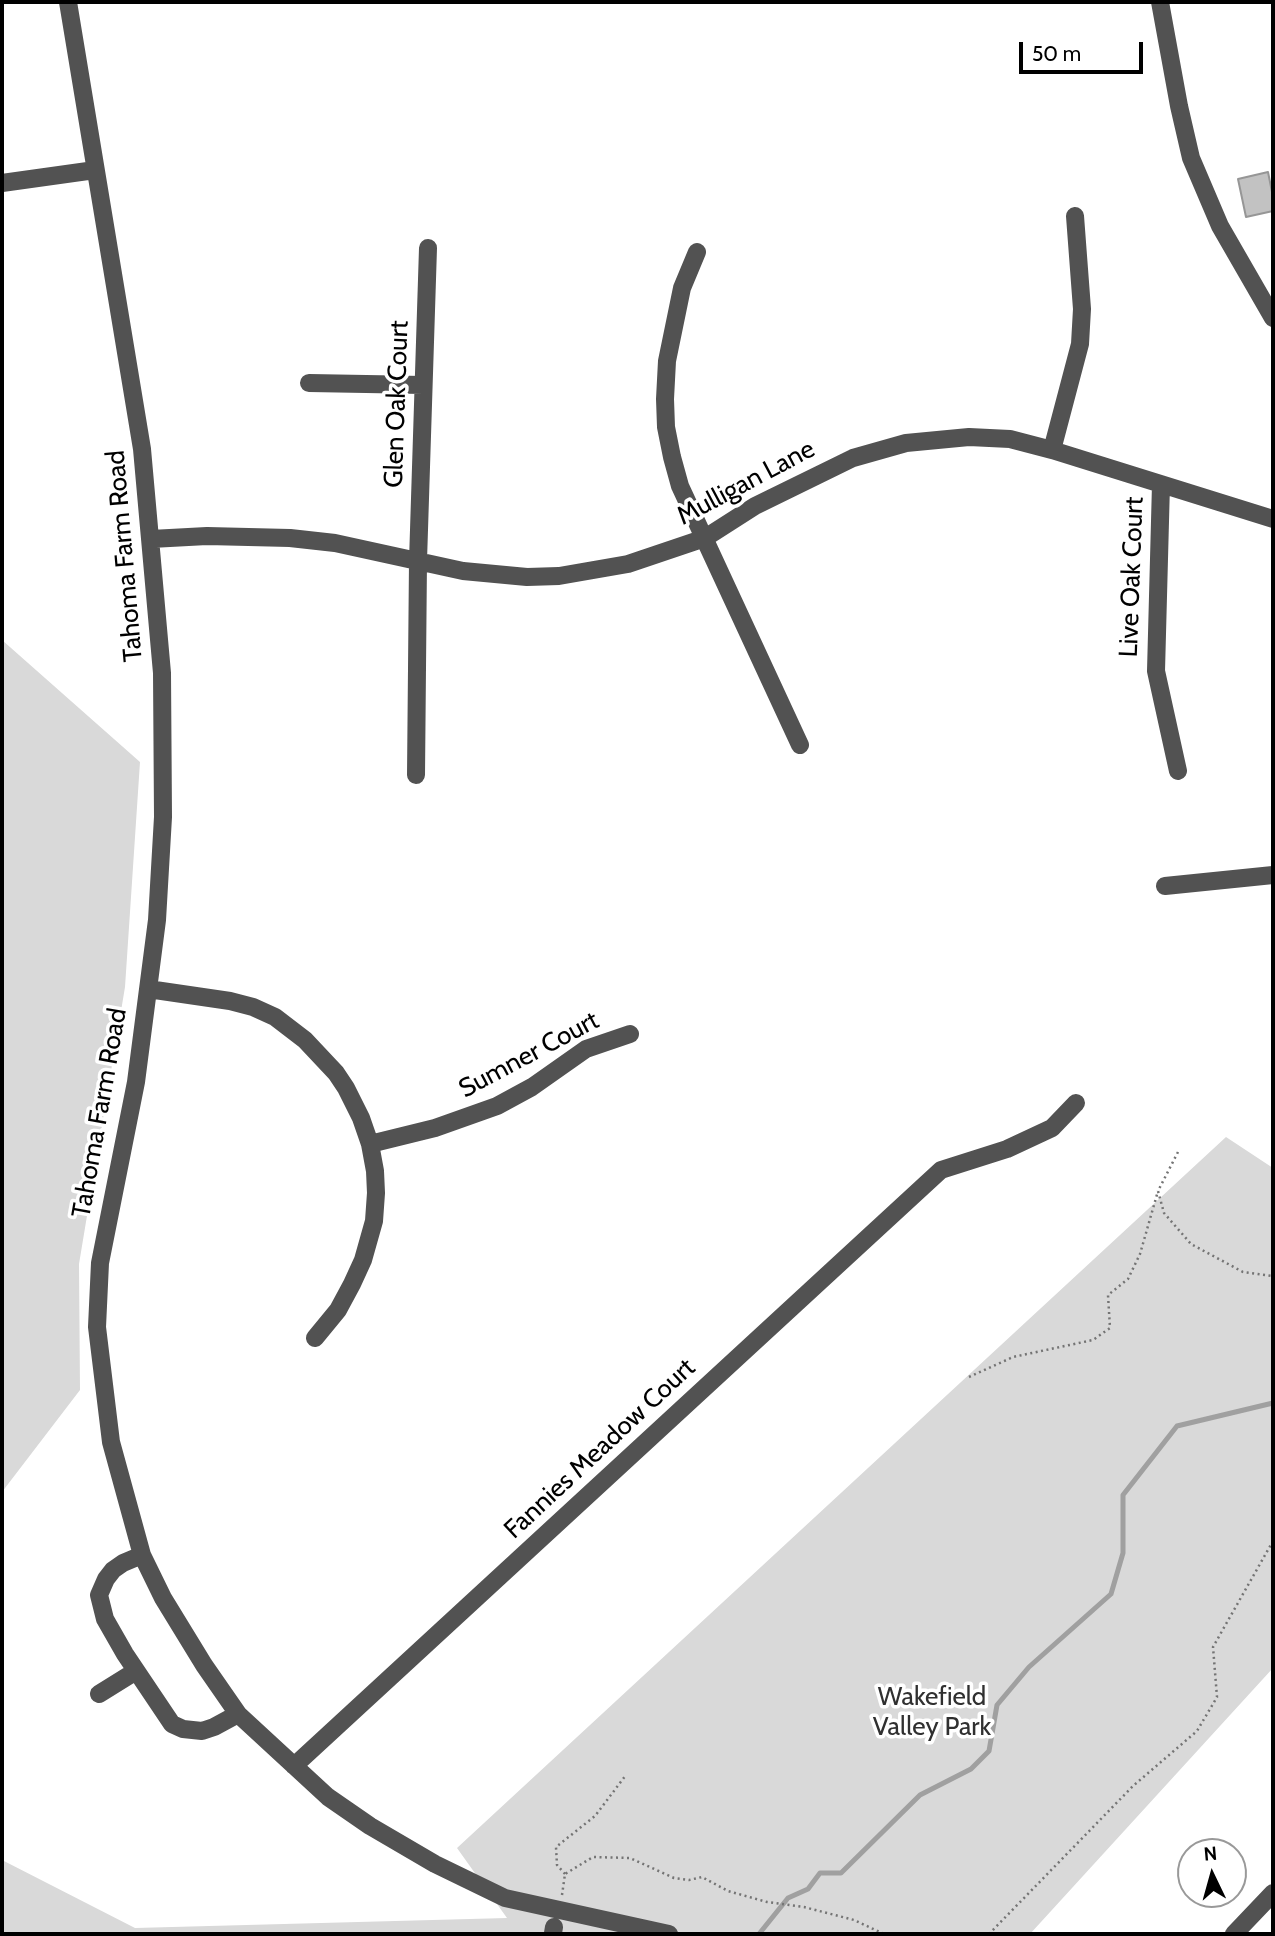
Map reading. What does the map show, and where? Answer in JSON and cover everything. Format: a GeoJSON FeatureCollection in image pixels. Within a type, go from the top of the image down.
{"type":"FeatureCollection","features":[{"type":"Feature","properties":{"kind":"street","name":"Tahoma Farm Road"},"geometry":{"type":"LineString","coordinates":[[68,2],[142,449],[162,673],[163,817],[157,920],[136,1082],[100,1263],[97,1326],[111,1442],[142,1555],[170,1609],[238,1714],[328,1797],[370,1826],[435,1864],[505,1898],[669,1934]]}},
{"type":"Feature","properties":{"kind":"street"},"geometry":{"type":"LineString","coordinates":[[1160,2],[1191,158],[1220,226],[1273,318]]}},
{"type":"Feature","properties":{"kind":"street"},"geometry":{"type":"LineString","coordinates":[[2,183],[95,170]]}},
{"type":"Feature","properties":{"kind":"street"},"geometry":{"type":"LineString","coordinates":[[1052,450],[1080,344],[1082,309],[1075,216]]}},
{"type":"Feature","properties":{"kind":"street","name":"Glen Oak Court"},"geometry":{"type":"LineString","coordinates":[[416,775],[418,561],[428,248]]}},
{"type":"Feature","properties":{"kind":"street"},"geometry":{"type":"LineString","coordinates":[[697,252],[682,288],[667,360],[665,399],[672,457],[680,486],[800,745]]}},
{"type":"Feature","properties":{"kind":"street"},"geometry":{"type":"LineString","coordinates":[[309,383],[423,385]]}},
{"type":"Feature","properties":{"kind":"street","name":"Mulligan Lane"},"geometry":{"type":"LineString","coordinates":[[151,539],[207,536],[290,538],[335,544],[494,575],[559,576],[628,564],[705,538],[755,506],[853,458],[906,443],[970,437],[1010,439],[1052,450],[1273,519]]}},
{"type":"Feature","properties":{"kind":"street","name":"Live Oak Court"},"geometry":{"type":"LineString","coordinates":[[1161,484],[1156,671],[1178,771]]}},
{"type":"Feature","properties":{"kind":"street"},"geometry":{"type":"LineString","coordinates":[[1165,886],[1273,875]]}},
{"type":"Feature","properties":{"kind":"street"},"geometry":{"type":"LineString","coordinates":[[148,989],[230,1001],[275,1017],[295,1031],[321,1056],[346,1087],[361,1118],[370,1144],[376,1193],[370,1238],[363,1261],[338,1310],[315,1338]]}},
{"type":"Feature","properties":{"kind":"street","name":"Sumner Court"},"geometry":{"type":"LineString","coordinates":[[370,1144],[435,1128],[497,1106],[531,1087],[586,1049],[630,1034]]}},
{"type":"Feature","properties":{"kind":"street","name":"Fannies Meadow Court"},"geometry":{"type":"LineString","coordinates":[[295,1766],[941,1170],[1007,1149],[1052,1128],[1076,1103]]}},
{"type":"Feature","properties":{"kind":"street"},"geometry":{"type":"LineString","coordinates":[[142,1555],[113,1570],[106,1578],[99,1595],[105,1619],[136,1671],[165,1716],[172,1724],[183,1729],[202,1731],[238,1714]]}},
{"type":"Feature","properties":{"kind":"street"},"geometry":{"type":"LineString","coordinates":[[99,1694],[136,1671]]}},
{"type":"Feature","properties":{"kind":"street"},"geometry":{"type":"LineString","coordinates":[[1234,1934],[1273,1892]]}},
{"type":"Feature","properties":{"kind":"path"},"geometry":{"type":"LineString","coordinates":[[969,1377],[1013,1357],[1093,1340],[1110,1328],[1108,1296],[1128,1279],[1140,1254],[1158,1191],[1178,1152]]}},
{"type":"Feature","properties":{"kind":"path"},"geometry":{"type":"LineString","coordinates":[[1158,1191],[1164,1213],[1191,1244],[1242,1272],[1273,1276]]}},
{"type":"Feature","properties":{"kind":"path"},"geometry":{"type":"LineString","coordinates":[[989,1934],[1133,1786],[1197,1731],[1217,1697],[1213,1647],[1273,1541]]}},
{"type":"Feature","properties":{"kind":"path"},"geometry":{"type":"LineString","coordinates":[[562,1895],[565,1874],[557,1865],[556,1847],[596,1816],[626,1775]]}},
{"type":"Feature","properties":{"kind":"path"},"geometry":{"type":"LineString","coordinates":[[565,1874],[593,1857],[630,1858],[674,1878],[689,1880],[702,1877],[728,1891],[854,1920],[884,1934]]}},
{"type":"Feature","properties":{"kind":"green space"},"geometry":{"type":"Polygon","coordinates":[[[2,640],[140,762],[125,987],[79,1264],[80,1390],[2,1492],[2,640]]]}},
{"type":"Feature","properties":{"kind":"green space","name":"Wakefield Valley Park"},"geometry":{"type":"Polygon","coordinates":[[[1226,1137],[1273,1168],[1273,1668],[1030,1934],[2,1934],[2,1860],[135,1928],[507,1918],[457,1848],[1226,1137]]]}},
{"type":"Feature","properties":{"kind":"building"},"geometry":{"type":"Polygon","coordinates":[[[1268,172],[1273,211],[1246,217],[1238,179],[1268,172]]]}},
{"type":"Feature","properties":{"kind":"waterway"},"geometry":{"type":"LineString","coordinates":[[759,1934],[788,1898],[808,1889],[820,1873],[841,1873],[920,1795],[971,1769],[989,1751],[997,1705],[1029,1667],[1111,1594],[1123,1553],[1123,1495],[1177,1426],[1273,1403]]}}]}
